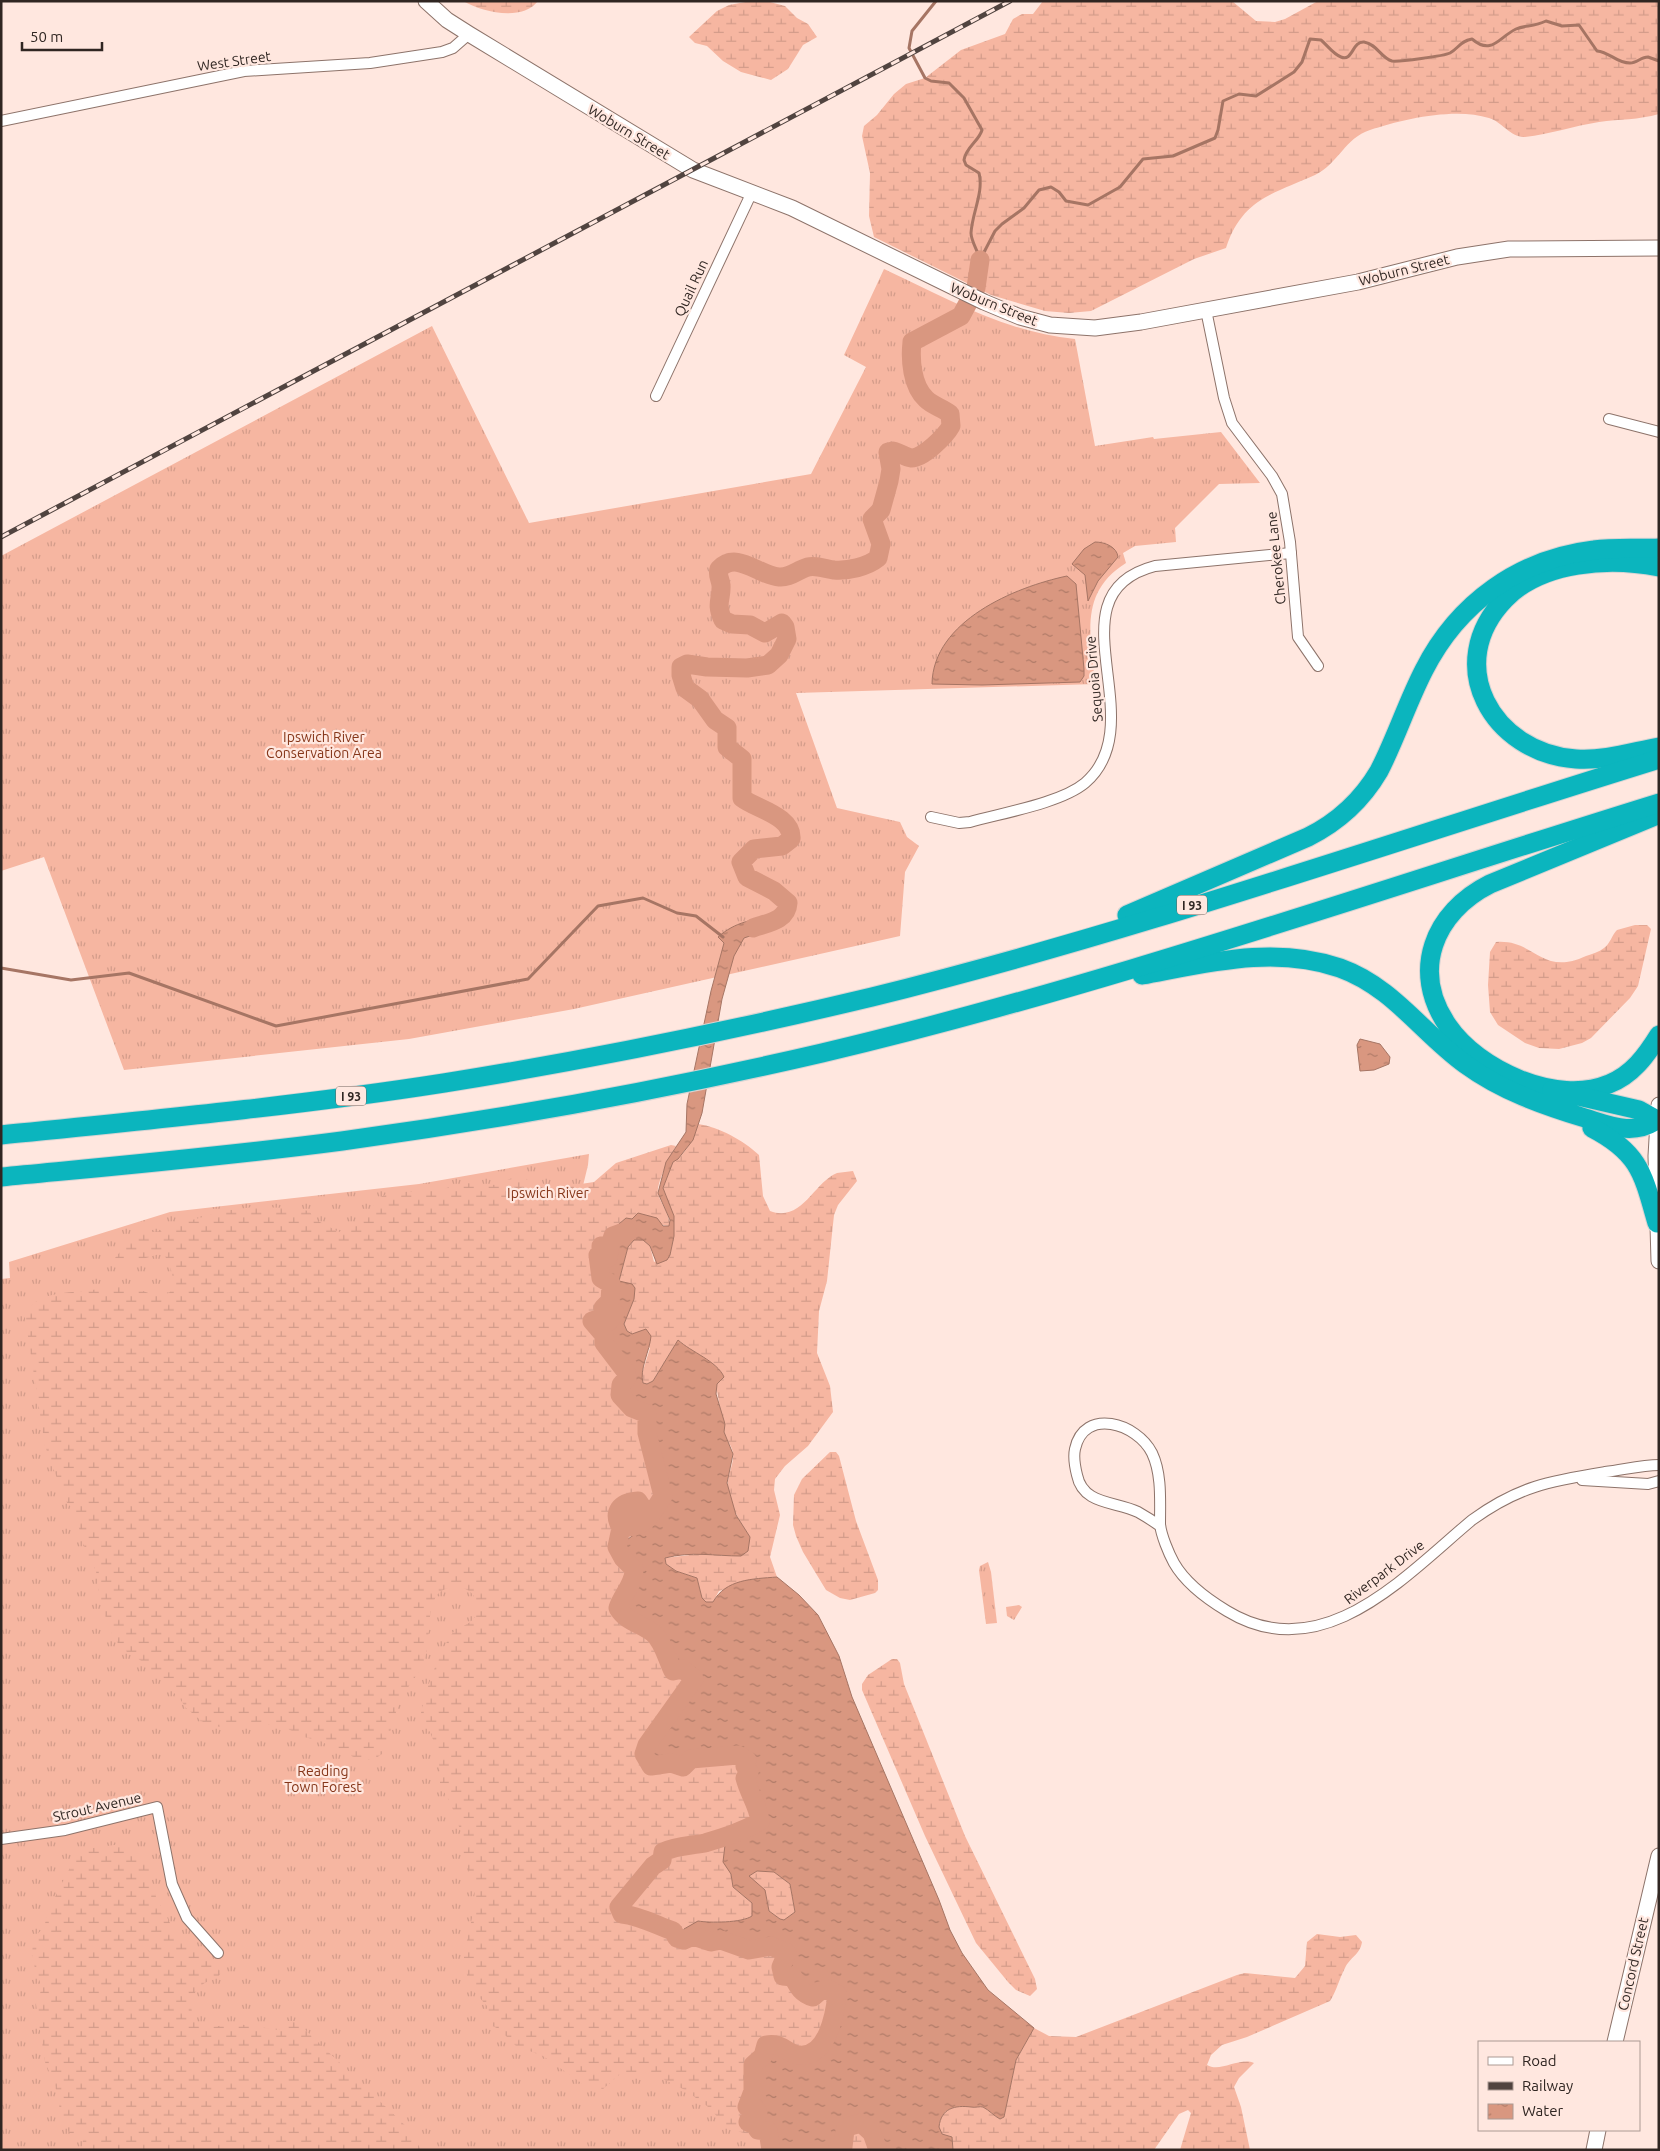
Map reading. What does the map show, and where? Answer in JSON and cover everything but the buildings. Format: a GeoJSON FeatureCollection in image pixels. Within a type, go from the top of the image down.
{"type":"FeatureCollection","features":[{"type":"Feature","properties":{"kind":"highway"},"geometry":{"type":"LineString","coordinates":[[1036,954],[1268,855],[1325,827],[1356,803],[1374,780],[1434,652],[1451,627],[1476,602],[1510,576],[1543,561],[1595,550],[1659,548]]}},
{"type":"Feature","properties":{"kind":"highway"},"geometry":{"type":"LineString","coordinates":[[1636,549],[1659,552]]}},
{"type":"Feature","properties":{"kind":"highway"},"geometry":{"type":"LineString","coordinates":[[1659,567],[1622,562],[1590,563],[1545,575],[1521,586],[1504,600],[1490,620],[1480,643],[1478,667],[1482,691],[1492,714],[1508,733],[1534,750],[1578,759],[1622,755],[1659,747]]}},
{"type":"Feature","properties":{"kind":"highway","name":"I 93"},"geometry":{"type":"LineString","coordinates":[[1,1135],[231,1111],[439,1084],[570,1062],[718,1032],[872,997],[1036,954],[1659,759]]}},
{"type":"Feature","properties":{"kind":"highway"},"geometry":{"type":"LineString","coordinates":[[1,1177],[342,1141],[541,1110],[689,1082],[831,1050],[1046,994],[1402,886],[1659,803]]}},
{"type":"Feature","properties":{"kind":"highway"},"geometry":{"type":"LineString","coordinates":[[1657,1223],[1643,1178],[1629,1153],[1551,1098],[1490,1064],[1462,1043],[1448,1026],[1436,1002],[1430,978],[1431,957],[1437,935],[1457,905],[1475,892],[1659,814]]}},
{"type":"Feature","properties":{"kind":"highway"},"geometry":{"type":"LineString","coordinates":[[1046,994],[1237,958],[1275,958],[1319,962],[1349,972],[1376,986],[1396,1001],[1464,1064],[1504,1088],[1551,1098],[1658,1113]]}},
{"type":"Feature","properties":{"kind":"highway"},"geometry":{"type":"LineString","coordinates":[[1551,1098],[1587,1090],[1618,1080],[1647,1054],[1659,1035]]}},
{"type":"Feature","properties":{"kind":"street","name":"Woburn Street"},"geometry":{"type":"LineString","coordinates":[[426,1],[446,20],[693,170],[792,208],[984,302],[1038,323],[1073,328],[1107,327],[1358,282],[1490,251],[1528,247],[1659,248]]}},
{"type":"Feature","properties":{"kind":"street","name":"West Street"},"geometry":{"type":"LineString","coordinates":[[1,121],[244,72],[370,63],[442,52],[453,48],[469,34]]}},
{"type":"Feature","properties":{"kind":"street","name":"Quail Run"},"geometry":{"type":"LineString","coordinates":[[656,396],[752,192]]}},
{"type":"Feature","properties":{"kind":"street","name":"Cherokee Lane"},"geometry":{"type":"LineString","coordinates":[[1206,310],[1228,411],[1236,429],[1280,490],[1287,518],[1298,637],[1318,666]]}},
{"type":"Feature","properties":{"kind":"street"},"geometry":{"type":"LineString","coordinates":[[1609,419],[1659,432]]}},
{"type":"Feature","properties":{"kind":"street","name":"Sequoia Drive"},"geometry":{"type":"LineString","coordinates":[[931,817],[959,823],[970,822],[1063,795],[1081,786],[1095,772],[1106,755],[1112,729],[1104,635],[1105,616],[1114,593],[1132,575],[1155,566],[1291,552]]}},
{"type":"Feature","properties":{"kind":"street"},"geometry":{"type":"LineString","coordinates":[[1658,1113],[1657,1223],[1659,1261]]}},
{"type":"Feature","properties":{"kind":"street","name":"Riverpark Drive"},"geometry":{"type":"LineString","coordinates":[[1160,1526],[1137,1512],[1100,1501],[1082,1489],[1075,1465],[1075,1452],[1078,1440],[1084,1430],[1096,1424],[1114,1424],[1129,1428],[1145,1442],[1155,1463],[1162,1507],[1160,1526],[1173,1562],[1185,1578],[1204,1596],[1233,1615],[1247,1621],[1277,1627],[1305,1628],[1328,1624],[1362,1608],[1491,1506],[1535,1485],[1659,1465]]}},
{"type":"Feature","properties":{"kind":"street","name":"Riverpark Drive"},"geometry":{"type":"LineString","coordinates":[[1564,1479],[1648,1484],[1659,1481]]}},
{"type":"Feature","properties":{"kind":"street","name":"Strout Avenue"},"geometry":{"type":"LineString","coordinates":[[1,1839],[65,1830],[157,1807],[172,1884],[187,1918],[218,1954]]}},
{"type":"Feature","properties":{"kind":"street","name":"Concord Street"},"geometry":{"type":"LineString","coordinates":[[1615,2041],[1659,1856]]}},
{"type":"Feature","properties":{"kind":"street"},"geometry":{"type":"LineString","coordinates":[[1594,2150],[1598,2131]]}},
{"type":"Feature","properties":{"kind":"green space"},"geometry":{"type":"Polygon","coordinates":[[[463,1],[538,1],[522,11],[502,13],[480,9],[463,1]]]}},
{"type":"Feature","properties":{"kind":"green space"},"geometry":{"type":"Polygon","coordinates":[[[751,1],[766,1],[785,6],[797,18],[808,24],[817,37],[803,45],[788,69],[771,80],[741,72],[723,61],[707,46],[695,43],[689,37],[717,11],[729,5],[751,1]]]}},
{"type":"Feature","properties":{"kind":"green space"},"geometry":{"type":"Polygon","coordinates":[[[1043,1],[1232,1],[1256,21],[1275,22],[1285,19],[1318,1],[1659,1],[1659,114],[1599,122],[1525,137],[1515,135],[1498,122],[1489,118],[1461,114],[1413,118],[1370,130],[1354,139],[1323,170],[1261,200],[1250,208],[1233,232],[1226,248],[1194,259],[1091,311],[1069,313],[1045,311],[991,295],[874,237],[869,216],[870,173],[862,136],[864,126],[906,84],[925,78],[961,50],[1005,34],[1013,19],[1022,14],[1033,14],[1043,1]]]}},
{"type":"Feature","properties":{"kind":"green space","name":"Ipswich River Conservation Area"},"geometry":{"type":"Polygon","coordinates":[[[884,269],[953,302],[1000,321],[1049,335],[1075,339],[1095,446],[1153,437],[1154,439],[1221,432],[1260,483],[1219,484],[1175,528],[1176,542],[1135,546],[1123,553],[1126,563],[1111,575],[1100,588],[1094,602],[1090,633],[1095,684],[796,693],[837,808],[900,822],[907,837],[919,846],[905,872],[900,936],[574,1009],[409,1039],[124,1070],[44,857],[1,871],[1,556],[432,326],[529,523],[811,474],[866,367],[844,355],[884,269]]]}},
{"type":"Feature","properties":{"kind":"green space"},"geometry":{"type":"Polygon","coordinates":[[[1635,925],[1647,925],[1651,929],[1638,986],[1630,998],[1591,1038],[1582,1043],[1559,1049],[1539,1048],[1525,1043],[1498,1025],[1490,1012],[1488,985],[1490,952],[1496,942],[1521,946],[1548,960],[1559,962],[1571,961],[1600,951],[1608,944],[1617,930],[1635,925]]]}},
{"type":"Feature","properties":{"kind":"green space"},"geometry":{"type":"Polygon","coordinates":[[[698,1124],[730,1135],[746,1144],[759,1155],[763,1196],[770,1211],[781,1213],[799,1207],[821,1184],[837,1173],[853,1171],[857,1181],[838,1205],[834,1215],[827,1281],[819,1311],[817,1353],[830,1386],[833,1412],[808,1446],[785,1466],[775,1479],[774,1490],[780,1515],[770,1557],[777,1577],[753,1579],[719,1591],[713,1602],[706,1602],[702,1598],[697,1578],[676,1571],[666,1564],[665,1558],[706,1553],[725,1556],[750,1537],[734,1510],[729,1495],[728,1481],[733,1451],[724,1432],[712,1370],[709,1361],[689,1350],[678,1340],[653,1381],[647,1384],[643,1383],[641,1377],[650,1348],[627,1331],[624,1324],[634,1299],[619,1281],[628,1247],[634,1240],[643,1240],[650,1246],[654,1262],[670,1255],[674,1236],[674,1219],[663,1188],[673,1162],[685,1151],[698,1124]]]}},
{"type":"Feature","properties":{"kind":"green space"},"geometry":{"type":"Polygon","coordinates":[[[671,1145],[676,1146],[664,1169],[658,1189],[659,1197],[667,1213],[669,1226],[626,1218],[612,1230],[613,1236],[610,1245],[602,1245],[603,1249],[609,1251],[608,1258],[598,1255],[599,1272],[605,1281],[611,1284],[610,1301],[604,1311],[609,1309],[615,1313],[609,1321],[592,1321],[593,1325],[604,1335],[608,1346],[623,1366],[627,1378],[624,1381],[642,1410],[647,1414],[650,1449],[663,1496],[642,1526],[625,1540],[623,1558],[634,1569],[635,1577],[621,1597],[634,1624],[652,1632],[683,1669],[694,1676],[694,1683],[683,1693],[648,1761],[651,1766],[673,1765],[688,1762],[691,1759],[738,1755],[747,1760],[749,1772],[745,1778],[760,1821],[742,1832],[731,1874],[733,1887],[752,1903],[752,1916],[733,1921],[698,1921],[693,1936],[711,1942],[721,1940],[749,1950],[771,1946],[787,1953],[781,1967],[808,1994],[813,1997],[820,1991],[828,1989],[837,1994],[834,2013],[826,2035],[821,2045],[814,2052],[805,2056],[795,2054],[778,2046],[766,2045],[763,2056],[753,2065],[753,2091],[748,2107],[755,2108],[758,2114],[755,2116],[755,2125],[758,2130],[768,2131],[769,2135],[763,2138],[729,2129],[707,2106],[685,2090],[651,2073],[619,2075],[603,2089],[587,2087],[543,2056],[516,2046],[499,2029],[488,2024],[487,2006],[469,1986],[466,1970],[463,1966],[474,1909],[475,1881],[464,1863],[462,1835],[451,1804],[440,1785],[440,1770],[436,1747],[430,1732],[420,1721],[427,1689],[446,1643],[453,1632],[472,1620],[477,1613],[476,1599],[470,1592],[466,1589],[452,1587],[445,1589],[437,1595],[431,1609],[425,1658],[418,1673],[402,1697],[382,1754],[373,1760],[362,1760],[335,1750],[321,1741],[304,1737],[282,1726],[252,1723],[220,1727],[203,1722],[186,1708],[180,1699],[143,1662],[121,1648],[109,1629],[99,1593],[96,1571],[86,1552],[74,1511],[65,1500],[45,1446],[25,1317],[30,1307],[37,1301],[47,1296],[58,1294],[125,1286],[158,1295],[170,1292],[173,1287],[171,1270],[166,1258],[161,1254],[133,1261],[115,1261],[115,1258],[133,1236],[140,1233],[163,1231],[180,1221],[192,1220],[224,1211],[253,1207],[291,1208],[309,1211],[316,1220],[339,1232],[365,1218],[380,1197],[390,1193],[443,1189],[464,1183],[496,1185],[514,1177],[525,1178],[556,1193],[574,1185],[594,1182],[616,1163],[671,1145]]]}},
{"type":"Feature","properties":{"kind":"green space","name":"Reading Town Forest"},"geometry":{"type":"Polygon","coordinates":[[[589,1154],[574,1223],[674,1846],[769,2135],[771,2150],[1,2150],[1,1279],[10,1278],[9,1262],[170,1212],[419,1184],[589,1154]]]}},
{"type":"Feature","properties":{"kind":"green space"},"geometry":{"type":"Polygon","coordinates":[[[830,1452],[836,1452],[839,1456],[856,1521],[878,1580],[878,1590],[875,1593],[850,1600],[840,1598],[826,1590],[803,1552],[793,1525],[794,1495],[802,1479],[830,1452]]]}},
{"type":"Feature","properties":{"kind":"green space"},"geometry":{"type":"Polygon","coordinates":[[[988,1562],[991,1572],[997,1623],[986,1624],[979,1570],[980,1566],[988,1562]]]}},
{"type":"Feature","properties":{"kind":"green space"},"geometry":{"type":"Polygon","coordinates":[[[1019,1605],[1022,1607],[1014,1620],[1007,1616],[1006,1607],[1019,1605]]]}},
{"type":"Feature","properties":{"kind":"green space"},"geometry":{"type":"Polygon","coordinates":[[[892,1659],[897,1659],[900,1663],[904,1684],[965,1836],[1035,1979],[1037,1989],[1030,1996],[1016,1990],[976,1943],[925,1836],[862,1690],[862,1684],[868,1675],[892,1659]]]}},
{"type":"Feature","properties":{"kind":"green space"},"geometry":{"type":"Polygon","coordinates":[[[114,1845],[126,1846],[151,1866],[150,1878],[156,1897],[177,1936],[221,1971],[219,1976],[202,1985],[194,1994],[191,2009],[198,2024],[209,2027],[238,2024],[279,2030],[284,2028],[288,2021],[296,2021],[411,2131],[421,2150],[81,2150],[84,2136],[69,2133],[60,2110],[55,2085],[45,2062],[36,2004],[42,1988],[32,1959],[33,1939],[44,1927],[49,1909],[79,1850],[114,1845]]]}},
{"type":"Feature","properties":{"kind":"green space"},"geometry":{"type":"Polygon","coordinates":[[[757,1871],[774,1872],[790,1884],[795,1912],[784,1920],[769,1911],[766,1895],[749,1876],[757,1871]]]}},
{"type":"Feature","properties":{"kind":"green space"},"geometry":{"type":"Polygon","coordinates":[[[1317,1934],[1340,1937],[1356,1935],[1362,1942],[1359,1950],[1345,1968],[1330,2001],[1247,2037],[1222,2045],[1211,2055],[1207,2065],[1218,2067],[1242,2062],[1254,2063],[1239,2078],[1234,2087],[1241,2107],[1250,2150],[1180,2150],[1191,2113],[1188,2110],[1179,2114],[1154,2150],[953,2150],[952,2137],[942,2134],[939,2127],[940,2121],[946,2112],[954,2107],[982,2107],[1000,2119],[1004,2117],[1016,2060],[1034,2028],[1049,2036],[1076,2037],[1237,1975],[1245,1973],[1295,1978],[1305,1966],[1307,1942],[1317,1934]]]}},
{"type":"Feature","properties":{"kind":"green space"},"geometry":{"type":"Polygon","coordinates":[[[861,2123],[872,2133],[878,2150],[837,2150],[843,2147],[845,2130],[850,2126],[861,2123]]]}},
{"type":"Feature","properties":{"kind":"water"},"geometry":{"type":"Polygon","coordinates":[[[1095,542],[1110,546],[1115,550],[1118,557],[1098,581],[1088,601],[1085,575],[1072,564],[1084,549],[1095,542]]]}},
{"type":"Feature","properties":{"kind":"water"},"geometry":{"type":"Polygon","coordinates":[[[1067,576],[1076,584],[1084,669],[1084,676],[1080,682],[982,685],[932,684],[936,662],[946,642],[961,625],[1002,598],[1046,581],[1067,576]]]}},
{"type":"Feature","properties":{"kind":"water"},"geometry":{"type":"Polygon","coordinates":[[[775,917],[776,927],[744,938],[734,956],[722,999],[702,1113],[693,1140],[678,1159],[673,1162],[663,1188],[674,1216],[674,1236],[670,1255],[667,1260],[657,1264],[650,1246],[643,1240],[634,1240],[628,1247],[619,1281],[632,1284],[635,1288],[634,1299],[624,1324],[627,1331],[632,1334],[646,1329],[651,1336],[642,1372],[643,1383],[647,1384],[653,1381],[678,1340],[710,1361],[721,1371],[724,1377],[717,1384],[716,1394],[725,1424],[724,1432],[733,1454],[727,1483],[736,1515],[750,1537],[748,1551],[741,1556],[694,1554],[675,1556],[665,1558],[666,1564],[676,1571],[697,1578],[702,1598],[706,1602],[713,1602],[718,1594],[732,1585],[777,1577],[799,1595],[818,1615],[839,1656],[852,1697],[950,1930],[962,1953],[988,1990],[1034,2028],[1016,2060],[1004,2117],[1000,2119],[983,2107],[954,2107],[943,2116],[939,2127],[942,2134],[952,2137],[953,2150],[878,2150],[872,2133],[861,2123],[850,2126],[845,2130],[843,2147],[837,2150],[771,2150],[768,2131],[758,2130],[755,2125],[748,2122],[750,2116],[758,2114],[755,2108],[747,2107],[753,2091],[753,2065],[763,2056],[766,2045],[776,2045],[799,2055],[809,2054],[816,2050],[828,2033],[837,1994],[828,1989],[820,1991],[813,1997],[803,1992],[793,1977],[783,1976],[781,1967],[787,1953],[771,1946],[749,1950],[722,1940],[711,1942],[684,1934],[684,1929],[698,1921],[733,1921],[752,1916],[752,1903],[733,1887],[731,1874],[723,1862],[725,1845],[760,1821],[759,1815],[745,1778],[749,1772],[745,1766],[747,1760],[738,1755],[691,1759],[682,1767],[671,1763],[651,1766],[644,1754],[647,1745],[683,1693],[694,1683],[694,1676],[683,1669],[673,1671],[656,1636],[630,1620],[618,1608],[634,1572],[632,1566],[621,1553],[621,1544],[635,1534],[650,1517],[663,1496],[647,1433],[647,1414],[632,1408],[620,1395],[621,1385],[627,1378],[626,1372],[604,1343],[604,1335],[592,1321],[598,1319],[609,1321],[615,1313],[610,1309],[604,1311],[603,1308],[610,1301],[611,1284],[601,1278],[598,1255],[608,1257],[609,1251],[601,1249],[601,1246],[610,1245],[613,1236],[612,1230],[626,1218],[632,1219],[638,1213],[657,1218],[663,1226],[669,1226],[670,1220],[658,1193],[666,1162],[686,1132],[687,1104],[711,991],[724,943],[718,937],[731,928],[752,920],[775,917]],[[757,1871],[749,1876],[765,1890],[769,1911],[784,1920],[795,1912],[790,1884],[774,1872],[757,1871]]]}},
{"type":"Feature","properties":{"kind":"water"},"geometry":{"type":"Polygon","coordinates":[[[1360,1039],[1380,1044],[1390,1057],[1389,1064],[1374,1070],[1360,1071],[1357,1045],[1360,1039]]]}},
{"type":"Feature","properties":{"kind":"waterway"},"geometry":{"type":"LineString","coordinates":[[936,1],[912,31],[909,48],[925,78],[931,81],[949,83],[964,98],[982,130],[967,151],[964,160],[966,165],[979,173],[980,188],[971,233],[980,260]]}},
{"type":"Feature","properties":{"kind":"waterway"},"geometry":{"type":"LineString","coordinates":[[980,260],[995,231],[1024,208],[1039,190],[1051,187],[1059,192],[1066,201],[1088,205],[1120,187],[1143,159],[1173,156],[1215,138],[1223,101],[1239,94],[1256,96],[1294,72],[1302,62],[1310,39],[1321,40],[1338,56],[1345,58],[1348,57],[1357,45],[1364,42],[1372,45],[1392,61],[1403,61],[1450,53],[1465,41],[1472,39],[1479,44],[1490,45],[1516,29],[1546,21],[1562,26],[1579,25],[1597,51],[1606,53],[1625,63],[1632,63],[1648,57],[1659,61]]}},
{"type":"Feature","properties":{"kind":"waterway","name":"Ipswich River"},"geometry":{"type":"LineString","coordinates":[[753,928],[780,918],[787,909],[788,903],[774,891],[747,877],[741,862],[754,849],[782,846],[791,839],[790,831],[780,819],[742,798],[742,759],[727,747],[727,728],[715,720],[700,699],[685,688],[681,667],[687,664],[707,667],[747,668],[768,665],[779,655],[787,639],[785,627],[782,623],[765,633],[750,625],[732,624],[723,620],[719,609],[721,585],[718,573],[719,569],[726,564],[733,562],[741,563],[771,576],[783,577],[811,567],[834,570],[851,569],[868,564],[878,558],[881,544],[872,519],[881,510],[889,481],[891,469],[888,452],[898,452],[911,458],[922,455],[934,446],[951,426],[950,414],[921,394],[913,372],[912,342],[961,316],[976,288],[980,260]]}},
{"type":"Feature","properties":{"kind":"waterway"},"geometry":{"type":"LineString","coordinates":[[1,968],[71,980],[129,973],[276,1026],[528,979],[598,906],[643,898],[677,913],[696,916],[723,937]]}},
{"type":"Feature","properties":{"kind":"waterway","name":"Ipswich River"},"geometry":{"type":"LineString","coordinates":[[627,1231],[613,1236],[610,1245],[601,1246],[601,1249],[609,1251],[608,1258],[598,1255],[601,1278],[611,1284],[610,1301],[603,1308],[604,1311],[609,1309],[615,1313],[609,1321],[598,1319],[592,1321],[604,1335],[604,1343],[626,1372],[627,1378],[621,1385],[620,1395],[632,1408],[647,1414],[647,1433],[663,1496],[653,1512],[641,1524],[635,1526],[629,1527],[626,1523],[627,1517],[642,1507],[638,1501],[626,1503],[619,1509],[617,1517],[621,1528],[617,1547],[623,1558],[634,1569],[634,1574],[618,1608],[630,1620],[656,1636],[673,1671],[683,1669],[694,1679],[647,1745],[644,1754],[651,1766],[671,1763],[683,1767],[691,1759],[738,1755],[747,1760],[745,1766],[749,1772],[745,1778],[760,1821],[720,1839],[673,1848],[663,1852],[662,1860],[653,1866],[619,1907],[622,1914],[642,1919],[673,1931],[677,1938],[684,1940],[693,1936],[711,1942],[721,1940],[749,1950],[771,1946],[787,1953],[781,1967],[783,1976],[793,1977],[803,1992],[813,1997],[820,1991],[828,1989],[837,1994],[828,2034],[816,2050],[809,2054],[799,2055],[776,2045],[766,2045],[763,2056],[753,2065],[753,2091],[747,2107],[755,2108],[758,2114],[750,2116],[748,2122],[755,2125],[758,2130],[768,2131],[771,2150]]}},
{"type":"Feature","properties":{"kind":"waterway","name":"Ipswich River"},"geometry":{"type":"LineString","coordinates":[[837,2150],[843,2147],[845,2130],[850,2126],[861,2123],[872,2133],[878,2150]]}},
{"type":"Feature","properties":{"kind":"waterway","name":"Ipswich River"},"geometry":{"type":"LineString","coordinates":[[798,2150],[805,2150]]}},
{"type":"Feature","properties":{"kind":"railway"},"geometry":{"type":"LineString","coordinates":[[1,537],[1010,1]]}}]}
